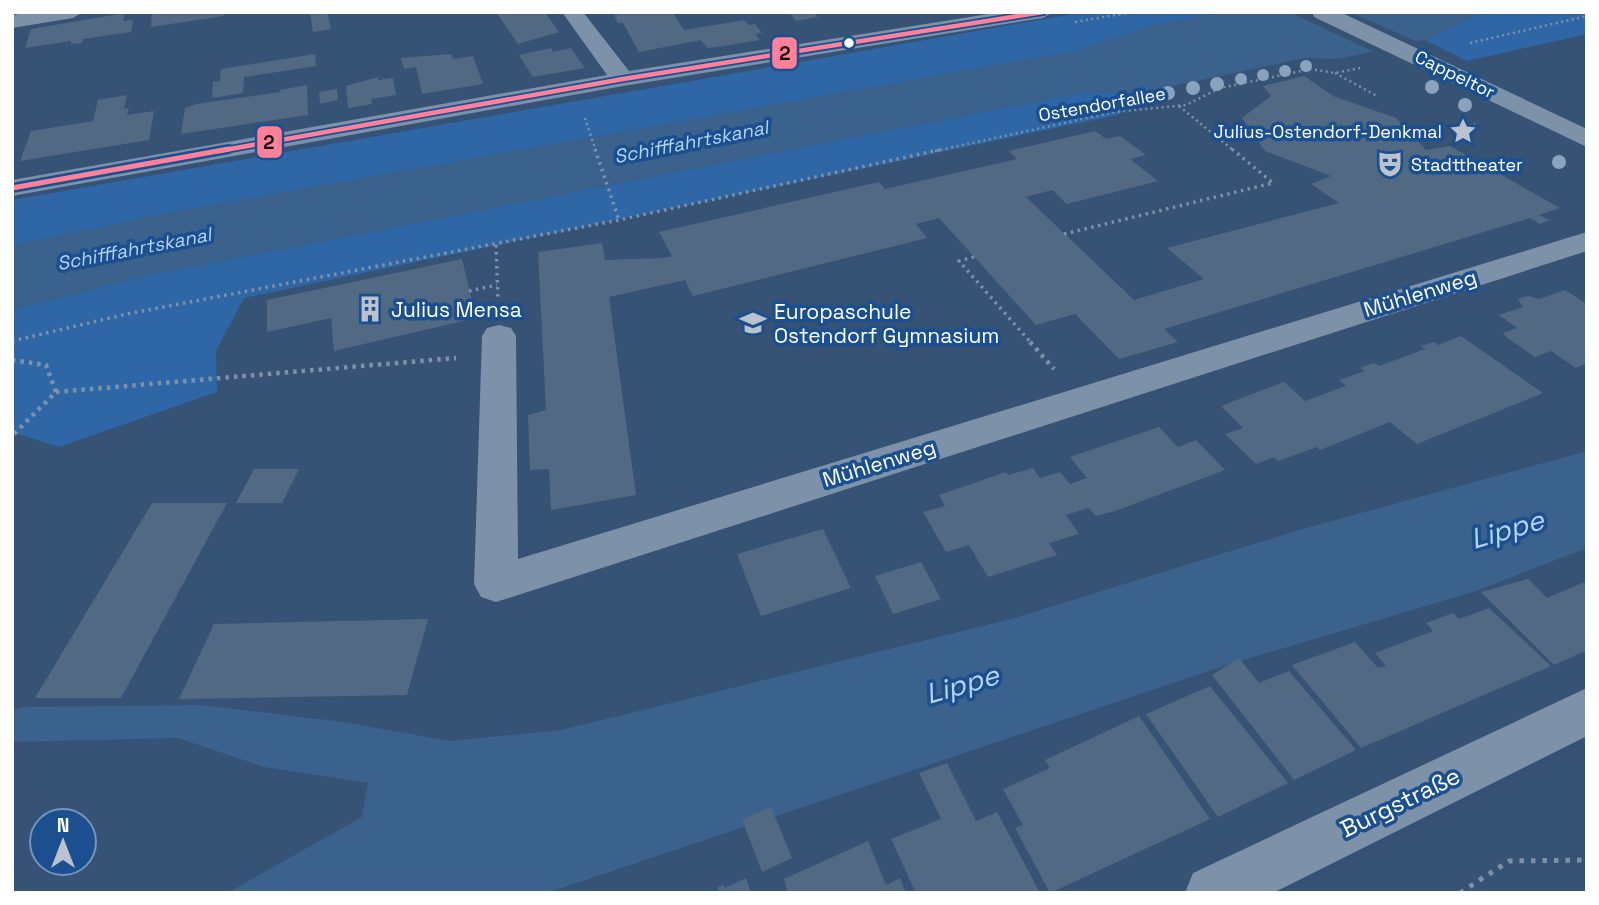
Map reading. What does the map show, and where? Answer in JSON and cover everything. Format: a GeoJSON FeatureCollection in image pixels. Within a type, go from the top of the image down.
{"type":"FeatureCollection","features":[{"type":"Feature","properties":{"kind":"street"},"geometry":{"type":"LineString","coordinates":[[12,22],[73,12]]}},
{"type":"Feature","properties":{"kind":"street"},"geometry":{"type":"LineString","coordinates":[[572,12],[623,79]]}},
{"type":"Feature","properties":{"kind":"street"},"geometry":{"type":"LineString","coordinates":[[12,188],[623,79],[1043,12]]}},
{"type":"Feature","properties":{"kind":"street","name":"Cappeltor"},"geometry":{"type":"LineString","coordinates":[[1322,12],[1587,139]]}},
{"type":"Feature","properties":{"kind":"street","name":"Mühlenweg"},"geometry":{"type":"LineString","coordinates":[[499,345],[496,584],[1587,241]]}},
{"type":"Feature","properties":{"kind":"street","name":"Burgstraße"},"geometry":{"type":"LineString","coordinates":[[1213,893],[1585,715]]}},
{"type":"Feature","properties":{"kind":"path","name":"Ostendorfallee"},"geometry":{"type":"LineString","coordinates":[[12,341],[127,314],[619,220],[1115,112],[1178,106],[1220,88],[1246,82],[1311,69],[1335,73],[1409,52],[1587,16]]}},
{"type":"Feature","properties":{"kind":"path"},"geometry":{"type":"LineString","coordinates":[[1335,73],[1377,96]]}},
{"type":"Feature","properties":{"kind":"path"},"geometry":{"type":"LineString","coordinates":[[1064,234],[1273,183],[1178,106]]}},
{"type":"Feature","properties":{"kind":"path"},"geometry":{"type":"LineString","coordinates":[[587,124],[619,220]]}},
{"type":"Feature","properties":{"kind":"path"},"geometry":{"type":"LineString","coordinates":[[1453,130],[1461,128]]}},
{"type":"Feature","properties":{"kind":"path"},"geometry":{"type":"LineString","coordinates":[[12,436],[56,392],[499,345],[496,245]]}},
{"type":"Feature","properties":{"kind":"path"},"geometry":{"type":"LineString","coordinates":[[974,257],[959,261],[1081,400]]}},
{"type":"Feature","properties":{"kind":"path"},"geometry":{"type":"LineString","coordinates":[[469,291],[497,285]]}},
{"type":"Feature","properties":{"kind":"path"},"geometry":{"type":"LineString","coordinates":[[12,360],[46,365],[56,392]]}},
{"type":"Feature","properties":{"kind":"path"},"geometry":{"type":"LineString","coordinates":[[1460,893],[1510,861],[1587,860]]}},
{"type":"Feature","properties":{"kind":"shaded area"},"geometry":{"type":"Polygon","coordinates":[[[1085,12],[1225,12],[1155,25],[1076,51],[169,213],[12,246],[12,200],[1085,12]]]}},
{"type":"Feature","properties":{"kind":"shaded area"},"geometry":{"type":"Polygon","coordinates":[[[1484,12],[1587,12],[1587,34],[1467,61],[1425,40],[1484,12]]]}},
{"type":"Feature","properties":{"kind":"shaded area"},"geometry":{"type":"Polygon","coordinates":[[[1149,91],[1118,115],[244,298],[216,351],[217,392],[59,447],[12,432],[12,310],[140,277],[1081,93],[1149,91]]]}},
{"type":"Feature","properties":{"kind":"water","name":"Schifffahrtskanal"},"geometry":{"type":"Polygon","coordinates":[[[1225,12],[1484,12],[1425,40],[1338,59],[1305,58],[1149,91],[1081,93],[140,277],[12,310],[12,246],[169,213],[1076,51],[1155,25],[1225,12]]]}},
{"type":"Feature","properties":{"kind":"water","name":"Lippe"},"geometry":{"type":"Polygon","coordinates":[[[1587,451],[1587,548],[1473,592],[1230,664],[547,893],[227,893],[362,817],[368,783],[264,767],[178,738],[12,742],[12,712],[20,707],[202,705],[344,722],[449,741],[561,730],[1011,619],[1299,530],[1587,451]]]}},
{"type":"Feature","properties":{"kind":"pier"},"geometry":{"type":"Polygon","coordinates":[[[1289,12],[1350,12],[1422,44],[1379,54],[1289,12]]]}},
{"type":"Feature","properties":{"kind":"building"},"geometry":{"type":"Polygon","coordinates":[[[152,12],[224,12],[224,16],[151,27],[152,12]]]}},
{"type":"Feature","properties":{"kind":"building"},"geometry":{"type":"Polygon","coordinates":[[[310,12],[327,12],[331,29],[313,32],[310,12]]]}},
{"type":"Feature","properties":{"kind":"building"},"geometry":{"type":"Polygon","coordinates":[[[496,12],[545,12],[559,32],[518,44],[496,12]]]}},
{"type":"Feature","properties":{"kind":"building"},"geometry":{"type":"Polygon","coordinates":[[[672,12],[684,30],[744,20],[749,25],[755,24],[762,33],[755,34],[760,40],[724,46],[707,48],[701,40],[639,52],[623,23],[618,23],[614,15],[672,12]]]}},
{"type":"Feature","properties":{"kind":"building"},"geometry":{"type":"Polygon","coordinates":[[[789,12],[813,12],[818,17],[796,21],[789,12]]]}},
{"type":"Feature","properties":{"kind":"building"},"geometry":{"type":"Polygon","coordinates":[[[124,15],[123,21],[133,20],[131,32],[83,39],[82,43],[71,44],[71,41],[25,48],[31,29],[124,15]]]}},
{"type":"Feature","properties":{"kind":"building"},"geometry":{"type":"Polygon","coordinates":[[[551,48],[553,52],[571,48],[585,68],[533,77],[519,55],[551,48]]]}},
{"type":"Feature","properties":{"kind":"building"},"geometry":{"type":"Polygon","coordinates":[[[315,54],[316,66],[244,77],[243,93],[212,98],[213,82],[220,81],[221,69],[315,54]]]}},
{"type":"Feature","properties":{"kind":"building"},"geometry":{"type":"Polygon","coordinates":[[[451,54],[453,59],[473,56],[483,84],[422,94],[416,67],[404,69],[401,58],[451,54]]]}},
{"type":"Feature","properties":{"kind":"building"},"geometry":{"type":"Polygon","coordinates":[[[1304,76],[1333,96],[1396,118],[1426,150],[1450,146],[1560,208],[1539,215],[1549,220],[1540,224],[1530,218],[1164,329],[1178,342],[1119,359],[1075,314],[1036,325],[939,218],[916,224],[927,238],[693,296],[685,280],[609,297],[636,495],[551,510],[549,469],[530,470],[528,415],[546,410],[538,252],[602,243],[605,260],[664,258],[672,256],[659,232],[879,182],[885,189],[1017,159],[1009,151],[1095,131],[1106,139],[1120,136],[1146,155],[1130,159],[1158,181],[1067,204],[1052,190],[1026,197],[1134,300],[1204,279],[1167,248],[1339,203],[1311,184],[1331,176],[1265,151],[1242,118],[1271,96],[1263,86],[1304,76]]]}},
{"type":"Feature","properties":{"kind":"building"},"geometry":{"type":"Polygon","coordinates":[[[378,77],[378,80],[393,78],[396,95],[371,99],[372,104],[348,108],[346,86],[378,77]]]}},
{"type":"Feature","properties":{"kind":"building"},"geometry":{"type":"Polygon","coordinates":[[[307,85],[308,115],[181,134],[185,108],[307,85]]]}},
{"type":"Feature","properties":{"kind":"building"},"geometry":{"type":"Polygon","coordinates":[[[337,89],[338,100],[320,104],[319,92],[337,89]]]}},
{"type":"Feature","properties":{"kind":"building"},"geometry":{"type":"Polygon","coordinates":[[[127,95],[124,109],[129,108],[127,115],[154,111],[149,140],[20,161],[31,131],[93,121],[98,100],[127,95]]]}},
{"type":"Feature","properties":{"kind":"building","name":"Julius Mensa"},"geometry":{"type":"Polygon","coordinates":[[[462,259],[476,318],[334,351],[331,318],[267,332],[267,300],[462,259]]]}},
{"type":"Feature","properties":{"kind":"building"},"geometry":{"type":"Polygon","coordinates":[[[1565,290],[1587,304],[1587,363],[1576,368],[1551,351],[1535,357],[1506,337],[1503,333],[1517,328],[1499,315],[1523,307],[1518,299],[1528,296],[1539,299],[1565,290]]]}},
{"type":"Feature","properties":{"kind":"building"},"geometry":{"type":"Polygon","coordinates":[[[1461,336],[1543,393],[1417,444],[1390,422],[1320,450],[1317,447],[1278,461],[1274,457],[1256,464],[1225,434],[1243,428],[1221,406],[1284,382],[1305,401],[1346,386],[1339,380],[1365,371],[1360,368],[1374,363],[1379,366],[1425,349],[1421,346],[1434,342],[1438,345],[1461,336]]]}},
{"type":"Feature","properties":{"kind":"building"},"geometry":{"type":"Polygon","coordinates":[[[1159,427],[1178,447],[1196,440],[1225,470],[1115,511],[1096,516],[1089,508],[1066,515],[1079,534],[1049,543],[1057,555],[988,577],[969,545],[946,552],[923,512],[945,506],[939,495],[1006,472],[1008,475],[1033,468],[1040,478],[1060,472],[1070,484],[1087,478],[1070,457],[1159,427]]]}},
{"type":"Feature","properties":{"kind":"building"},"geometry":{"type":"Polygon","coordinates":[[[254,469],[299,469],[282,503],[236,503],[254,469]]]}},
{"type":"Feature","properties":{"kind":"building"},"geometry":{"type":"Polygon","coordinates":[[[152,503],[227,503],[121,698],[35,698],[152,503]]]}},
{"type":"Feature","properties":{"kind":"building"},"geometry":{"type":"Polygon","coordinates":[[[823,529],[851,588],[761,616],[737,554],[823,529]]]}},
{"type":"Feature","properties":{"kind":"building"},"geometry":{"type":"Polygon","coordinates":[[[921,562],[941,599],[893,614],[875,576],[921,562]]]}},
{"type":"Feature","properties":{"kind":"building"},"geometry":{"type":"Polygon","coordinates":[[[1528,579],[1547,598],[1587,581],[1587,650],[1554,665],[1481,592],[1528,579]]]}},
{"type":"Feature","properties":{"kind":"building"},"geometry":{"type":"Polygon","coordinates":[[[1489,608],[1551,666],[1361,748],[1292,665],[1355,642],[1378,668],[1386,666],[1375,653],[1433,631],[1426,623],[1453,613],[1459,619],[1489,608]]]}},
{"type":"Feature","properties":{"kind":"building"},"geometry":{"type":"Polygon","coordinates":[[[428,619],[407,695],[179,699],[214,624],[428,619]]]}},
{"type":"Feature","properties":{"kind":"building"},"geometry":{"type":"Polygon","coordinates":[[[1239,658],[1259,683],[1289,671],[1356,750],[1294,780],[1212,675],[1239,658]]]}},
{"type":"Feature","properties":{"kind":"building"},"geometry":{"type":"Polygon","coordinates":[[[1210,686],[1288,783],[1218,817],[1146,714],[1210,686]]]}},
{"type":"Feature","properties":{"kind":"building"},"geometry":{"type":"Polygon","coordinates":[[[1139,716],[1210,819],[1050,893],[1015,828],[1023,825],[1003,789],[1050,768],[1045,760],[1139,716]]]}},
{"type":"Feature","properties":{"kind":"building"},"geometry":{"type":"Polygon","coordinates":[[[947,763],[976,821],[997,812],[1040,893],[916,893],[891,839],[941,819],[919,773],[947,763]]]}},
{"type":"Feature","properties":{"kind":"building"},"geometry":{"type":"Polygon","coordinates":[[[771,807],[792,858],[762,872],[742,819],[771,807]]]}},
{"type":"Feature","properties":{"kind":"building"},"geometry":{"type":"Polygon","coordinates":[[[868,841],[886,885],[900,878],[906,893],[788,893],[784,879],[868,841]]]}},
{"type":"Feature","properties":{"kind":"building"},"geometry":{"type":"Polygon","coordinates":[[[746,878],[751,893],[718,893],[718,887],[724,885],[725,888],[746,878]]]}},
{"type":"Feature","properties":{"kind":"transit line","name":"2"},"geometry":{"type":"LineString","coordinates":[[12,188],[623,79],[1043,12]]}},
{"type":"Feature","properties":{"kind":"place","name":"Julius-Ostendorf-Denkmal"},"geometry":{"type":"Point","coordinates":[1463,131]}},
{"type":"Feature","properties":{"kind":"place","name":"Stadttheater"},"geometry":{"type":"Point","coordinates":[1390,164]}},
{"type":"Feature","properties":{"kind":"place","name":"Julius Mensa"},"geometry":{"type":"Point","coordinates":[370,309]}},
{"type":"Feature","properties":{"kind":"place","name":"Europaschule Ostendorf Gymnasium"},"geometry":{"type":"Point","coordinates":[753,323]}}]}
